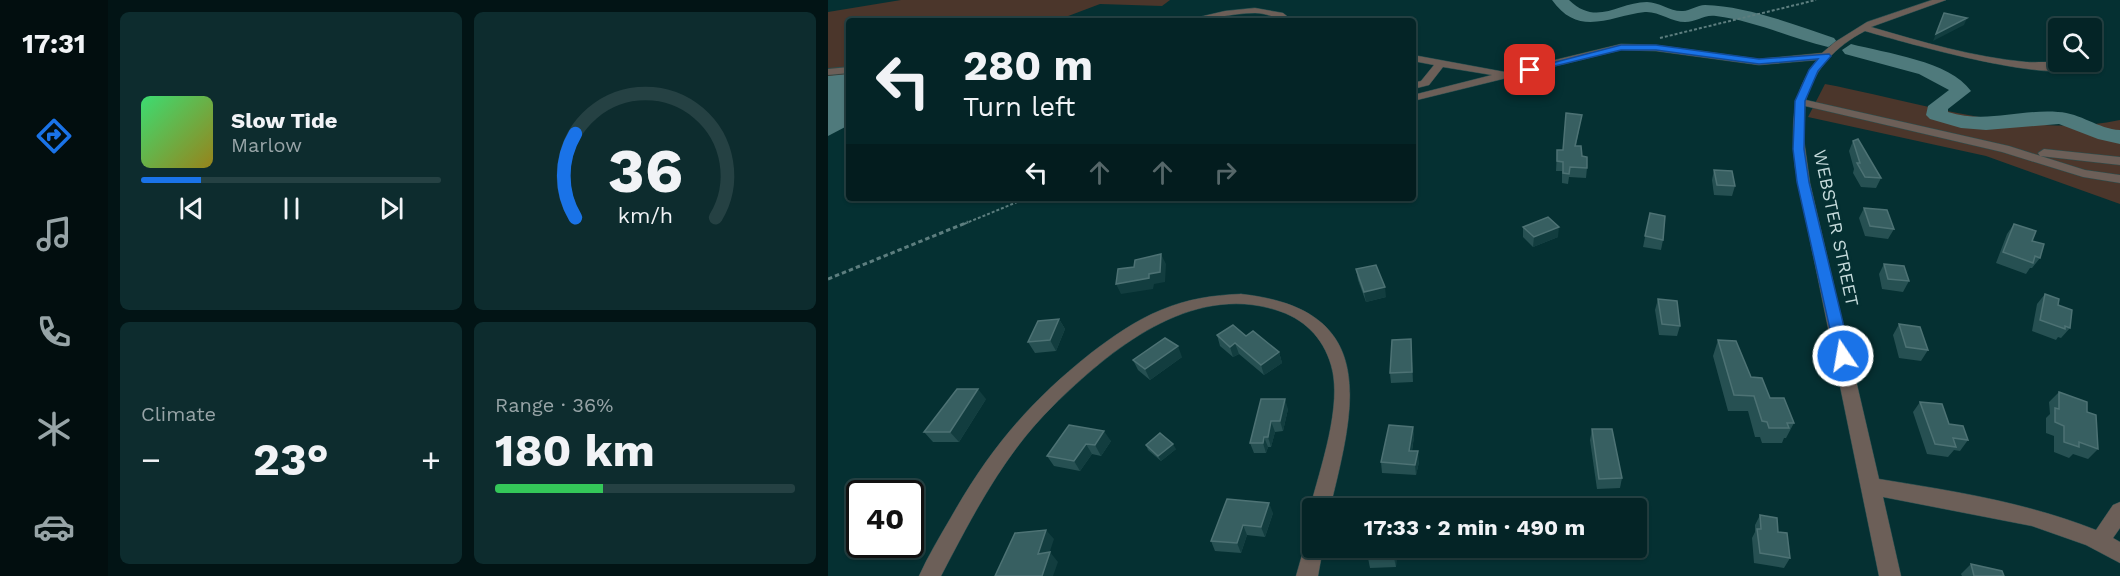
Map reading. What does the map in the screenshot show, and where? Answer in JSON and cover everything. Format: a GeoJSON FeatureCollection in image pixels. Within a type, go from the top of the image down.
{"type":"FeatureCollection","features":[{"type":"Feature","properties":{"kind":"street","name":"WEBSTER STREET"},"geometry":{"type":"LineString","coordinates":[[1890,576],[1803,182],[1799,149],[1800,102],[1814,70],[1842,42],[1864,28],[1890,16],[1942,0]]}},
{"type":"Feature","properties":{"kind":"street"},"geometry":{"type":"LineString","coordinates":[[1206,18],[1261,9],[1279,13],[1285,18]]}},
{"type":"Feature","properties":{"kind":"street"},"geometry":{"type":"LineString","coordinates":[[1864,28],[1946,51],[2048,68]]}},
{"type":"Feature","properties":{"kind":"street"},"geometry":{"type":"LineString","coordinates":[[1416,97],[1621,47],[1656,48],[1759,62],[1826,56]]}},
{"type":"Feature","properties":{"kind":"street"},"geometry":{"type":"LineString","coordinates":[[1416,59],[1507,75]]}},
{"type":"Feature","properties":{"kind":"street"},"geometry":{"type":"LineString","coordinates":[[1416,85],[1425,83],[1441,63]]}},
{"type":"Feature","properties":{"kind":"street"},"geometry":{"type":"LineString","coordinates":[[828,72],[846,70]]}},
{"type":"Feature","properties":{"kind":"street"},"geometry":{"type":"LineString","coordinates":[[1800,102],[2005,149],[2083,173],[2120,179]]}},
{"type":"Feature","properties":{"kind":"street"},"geometry":{"type":"LineString","coordinates":[[2005,149],[2120,161]]}},
{"type":"Feature","properties":{"kind":"street"},"geometry":{"type":"LineString","coordinates":[[930,576],[991,468],[1025,423],[1105,352],[1147,324],[1191,305],[1232,300],[1264,301],[1287,306],[1313,321],[1332,343],[1341,367],[1342,392],[1322,498]]}},
{"type":"Feature","properties":{"kind":"street"},"geometry":{"type":"LineString","coordinates":[[1871,486],[2026,517],[2099,542],[2120,553]]}},
{"type":"Feature","properties":{"kind":"street"},"geometry":{"type":"LineString","coordinates":[[2099,542],[2120,511]]}},
{"type":"Feature","properties":{"kind":"street"},"geometry":{"type":"LineString","coordinates":[[1306,576],[1310,558]]}},
{"type":"Feature","properties":{"kind":"path"},"geometry":{"type":"LineString","coordinates":[[1654,39],[1816,0]]}},
{"type":"Feature","properties":{"kind":"path"},"geometry":{"type":"LineString","coordinates":[[828,279],[1019,201]]}},
{"type":"Feature","properties":{"kind":"shaded area"},"geometry":{"type":"Polygon","coordinates":[[[901,0],[1170,0],[1162,6],[1100,4],[1063,18],[846,18],[846,79],[828,81],[828,12],[901,0]]]}},
{"type":"Feature","properties":{"kind":"shaded area"},"geometry":{"type":"Polygon","coordinates":[[[1825,84],[1972,116],[2011,122],[2085,125],[2120,120],[2120,204],[1986,156],[1808,117],[1825,84]]]}},
{"type":"Feature","properties":{"kind":"water"},"geometry":{"type":"Polygon","coordinates":[[[846,74],[846,127],[828,136],[828,76],[846,74]]]}},
{"type":"Feature","properties":{"kind":"building"},"geometry":{"type":"Polygon","coordinates":[[[1944,13],[1967,18],[1936,34],[1944,13]]]}},
{"type":"Feature","properties":{"kind":"building"},"geometry":{"type":"Polygon","coordinates":[[[1566,113],[1582,115],[1575,146],[1581,146],[1582,156],[1587,157],[1587,168],[1570,167],[1569,174],[1563,173],[1563,162],[1557,161],[1557,150],[1563,150],[1566,113]]]}},
{"type":"Feature","properties":{"kind":"building"},"geometry":{"type":"Polygon","coordinates":[[[1858,139],[1881,178],[1865,177],[1857,163],[1860,163],[1853,141],[1858,139]]]}},
{"type":"Feature","properties":{"kind":"building"},"geometry":{"type":"Polygon","coordinates":[[[1714,170],[1732,171],[1735,186],[1717,185],[1714,170]]]}},
{"type":"Feature","properties":{"kind":"building"},"geometry":{"type":"Polygon","coordinates":[[[1864,208],[1887,210],[1894,229],[1870,226],[1864,208]]]}},
{"type":"Feature","properties":{"kind":"building"},"geometry":{"type":"Polygon","coordinates":[[[1650,213],[1665,216],[1663,240],[1645,236],[1650,213]]]}},
{"type":"Feature","properties":{"kind":"building"},"geometry":{"type":"Polygon","coordinates":[[[1548,217],[1559,227],[1534,237],[1523,227],[1548,217]]]}},
{"type":"Feature","properties":{"kind":"building"},"geometry":{"type":"Polygon","coordinates":[[[2014,224],[2036,231],[2032,241],[2044,244],[2040,258],[2035,256],[2033,263],[2003,252],[2014,224]]]}},
{"type":"Feature","properties":{"kind":"building"},"geometry":{"type":"Polygon","coordinates":[[[1161,254],[1160,272],[1149,274],[1149,278],[1116,284],[1118,269],[1134,267],[1135,260],[1161,254]]]}},
{"type":"Feature","properties":{"kind":"building"},"geometry":{"type":"Polygon","coordinates":[[[1884,264],[1904,266],[1909,281],[1888,279],[1884,264]]]}},
{"type":"Feature","properties":{"kind":"building"},"geometry":{"type":"Polygon","coordinates":[[[1376,265],[1385,287],[1364,292],[1356,269],[1376,265]]]}},
{"type":"Feature","properties":{"kind":"building"},"geometry":{"type":"Polygon","coordinates":[[[2045,294],[2059,299],[2058,305],[2072,310],[2070,328],[2065,326],[2065,329],[2040,320],[2045,294]]]}},
{"type":"Feature","properties":{"kind":"building"},"geometry":{"type":"Polygon","coordinates":[[[1658,299],[1677,301],[1680,326],[1662,324],[1658,299]]]}},
{"type":"Feature","properties":{"kind":"building"},"geometry":{"type":"Polygon","coordinates":[[[1059,319],[1050,340],[1028,342],[1038,321],[1059,319]]]}},
{"type":"Feature","properties":{"kind":"building"},"geometry":{"type":"Polygon","coordinates":[[[1899,324],[1920,327],[1928,350],[1906,347],[1899,324]]]}},
{"type":"Feature","properties":{"kind":"building"},"geometry":{"type":"Polygon","coordinates":[[[1233,325],[1246,336],[1253,331],[1279,352],[1261,365],[1235,343],[1230,347],[1217,335],[1233,325]]]}},
{"type":"Feature","properties":{"kind":"building"},"geometry":{"type":"Polygon","coordinates":[[[1165,338],[1178,346],[1145,369],[1133,360],[1165,338]]]}},
{"type":"Feature","properties":{"kind":"building"},"geometry":{"type":"Polygon","coordinates":[[[1411,339],[1412,372],[1390,373],[1392,340],[1411,339]]]}},
{"type":"Feature","properties":{"kind":"building"},"geometry":{"type":"Polygon","coordinates":[[[1718,340],[1736,341],[1751,377],[1762,378],[1770,398],[1784,398],[1794,423],[1787,423],[1789,428],[1769,428],[1767,422],[1762,421],[1754,396],[1734,395],[1718,340]]]}},
{"type":"Feature","properties":{"kind":"building"},"geometry":{"type":"Polygon","coordinates":[[[957,389],[978,389],[950,432],[924,432],[957,389]]]}},
{"type":"Feature","properties":{"kind":"building"},"geometry":{"type":"Polygon","coordinates":[[[2059,392],[2087,402],[2087,412],[2096,415],[2098,449],[2079,442],[2079,447],[2064,442],[2064,426],[2055,422],[2055,408],[2059,409],[2059,392]]]}},
{"type":"Feature","properties":{"kind":"building"},"geometry":{"type":"Polygon","coordinates":[[[1261,399],[1285,399],[1280,421],[1271,421],[1268,437],[1264,437],[1263,443],[1250,443],[1261,399]]]}},
{"type":"Feature","properties":{"kind":"building"},"geometry":{"type":"Polygon","coordinates":[[[1920,402],[1942,404],[1949,424],[1963,426],[1968,440],[1953,438],[1956,447],[1935,444],[1920,402]]]}},
{"type":"Feature","properties":{"kind":"building"},"geometry":{"type":"Polygon","coordinates":[[[1069,425],[1104,431],[1095,445],[1086,444],[1074,461],[1047,456],[1069,425]]]}},
{"type":"Feature","properties":{"kind":"building"},"geometry":{"type":"Polygon","coordinates":[[[1389,425],[1413,427],[1409,451],[1418,451],[1415,465],[1381,462],[1389,425]]]}},
{"type":"Feature","properties":{"kind":"building"},"geometry":{"type":"Polygon","coordinates":[[[1592,429],[1612,429],[1622,478],[1599,479],[1592,429]]]}},
{"type":"Feature","properties":{"kind":"building"},"geometry":{"type":"Polygon","coordinates":[[[1160,433],[1173,444],[1158,456],[1146,445],[1160,433]]]}},
{"type":"Feature","properties":{"kind":"building"},"geometry":{"type":"Polygon","coordinates":[[[1227,499],[1269,503],[1261,527],[1243,525],[1237,543],[1211,541],[1227,499]]]}},
{"type":"Feature","properties":{"kind":"building"},"geometry":{"type":"Polygon","coordinates":[[[1760,515],[1777,518],[1778,532],[1787,533],[1790,558],[1760,553],[1757,529],[1761,529],[1760,515]]]}},
{"type":"Feature","properties":{"kind":"building"},"geometry":{"type":"Polygon","coordinates":[[[1046,530],[1038,554],[1050,552],[1042,576],[995,576],[1015,533],[1046,530]]]}},
{"type":"Feature","properties":{"kind":"building"},"geometry":{"type":"Polygon","coordinates":[[[1971,564],[2002,571],[2004,576],[1974,576],[1971,564]]]}},
{"type":"Feature","properties":{"kind":"waterway"},"geometry":{"type":"LineString","coordinates":[[1560,0],[1570,10],[1597,19],[1647,7],[1685,17],[1702,10],[1717,11],[1777,25],[1828,42]]}},
{"type":"Feature","properties":{"kind":"waterway"},"geometry":{"type":"LineString","coordinates":[[1851,50],[1926,70],[1952,83],[1961,91],[1938,106],[1937,115],[1977,124],[2059,118],[2074,121],[2106,135],[2120,137]]}},
{"type":"Feature","properties":{"kind":"route"},"geometry":{"type":"LineString","coordinates":[[1530,70],[1621,47],[1656,48],[1759,62],[1826,56],[1814,70],[1800,101],[1799,149],[1803,182],[1826,274],[1843,356]]}}]}
